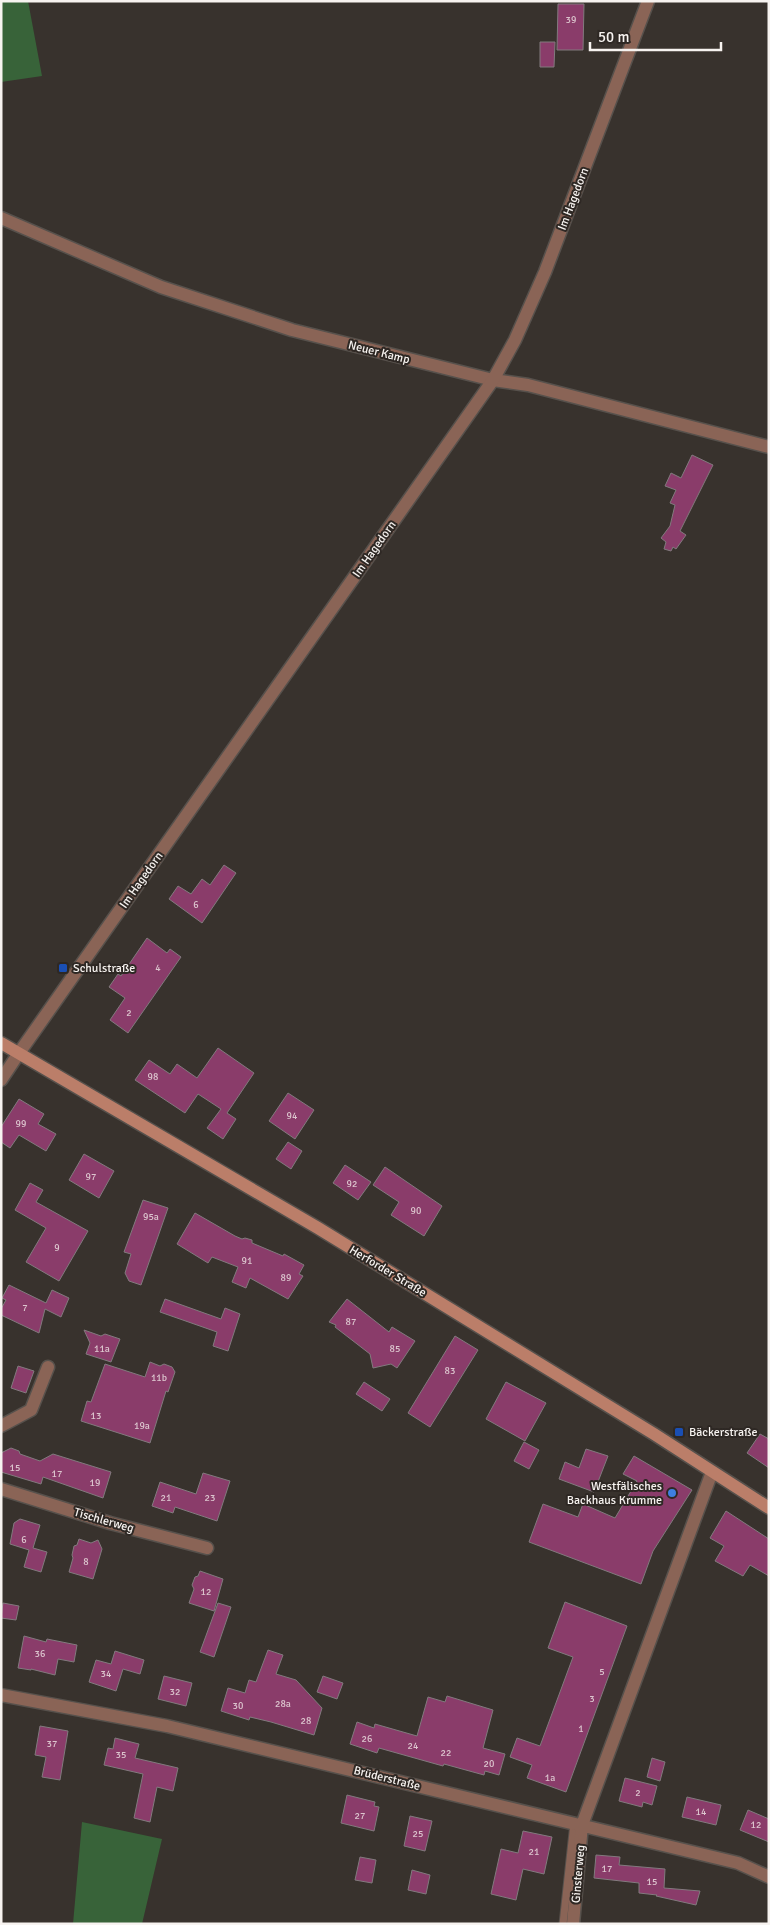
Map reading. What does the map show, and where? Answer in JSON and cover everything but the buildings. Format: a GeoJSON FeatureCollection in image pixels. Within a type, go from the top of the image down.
{"type":"FeatureCollection","features":[{"type":"Feature","properties":{"kind":"main road","name":"Herforder Straße"},"geometry":{"type":"LineString","coordinates":[[1,1043],[318,1228],[654,1434],[769,1508]]}},
{"type":"Feature","properties":{"kind":"street","name":"Im Hagedorn"},"geometry":{"type":"LineString","coordinates":[[19,1053],[493,380],[515,340],[545,272],[648,1]]}},
{"type":"Feature","properties":{"kind":"street","name":"Neuer Kamp"},"geometry":{"type":"LineString","coordinates":[[1,218],[161,287],[292,330],[493,380],[528,385],[769,447]]}},
{"type":"Feature","properties":{"kind":"street"},"geometry":{"type":"LineString","coordinates":[[1,1080],[19,1053]]}},
{"type":"Feature","properties":{"kind":"street"},"geometry":{"type":"LineString","coordinates":[[1,1426],[32,1410],[48,1367]]}},
{"type":"Feature","properties":{"kind":"street"},"geometry":{"type":"LineString","coordinates":[[578,1824],[712,1472]]}},
{"type":"Feature","properties":{"kind":"street","name":"Tischlerweg"},"geometry":{"type":"LineString","coordinates":[[1,1489],[110,1523],[207,1548]]}},
{"type":"Feature","properties":{"kind":"street","name":"Brüderstraße"},"geometry":{"type":"LineString","coordinates":[[1,1695],[167,1726],[738,1863],[769,1877]]}},
{"type":"Feature","properties":{"kind":"street","name":"Ginsterweg"},"geometry":{"type":"LineString","coordinates":[[574,1924],[578,1824]]}},
{"type":"Feature","properties":{"kind":"lane"},"geometry":{"type":"LineString","coordinates":[[563,1924],[578,1824]]}},
{"type":"Feature","properties":{"kind":"green space"},"geometry":{"type":"Polygon","coordinates":[[[1,1],[28,1],[42,76],[1,82],[1,1]]]}},
{"type":"Feature","properties":{"kind":"green space"},"geometry":{"type":"Polygon","coordinates":[[[82,1822],[162,1839],[142,1924],[73,1924],[82,1822]]]}},
{"type":"Feature","properties":{"kind":"place","name":"Schulstraße"},"geometry":{"type":"Point","coordinates":[63,968]}},
{"type":"Feature","properties":{"kind":"place","name":"Bäckerstraße"},"geometry":{"type":"Point","coordinates":[679,1432]}},
{"type":"Feature","properties":{"kind":"place","name":"Westfälisches Backhaus Krumme"},"geometry":{"type":"Point","coordinates":[672,1493]}}]}
